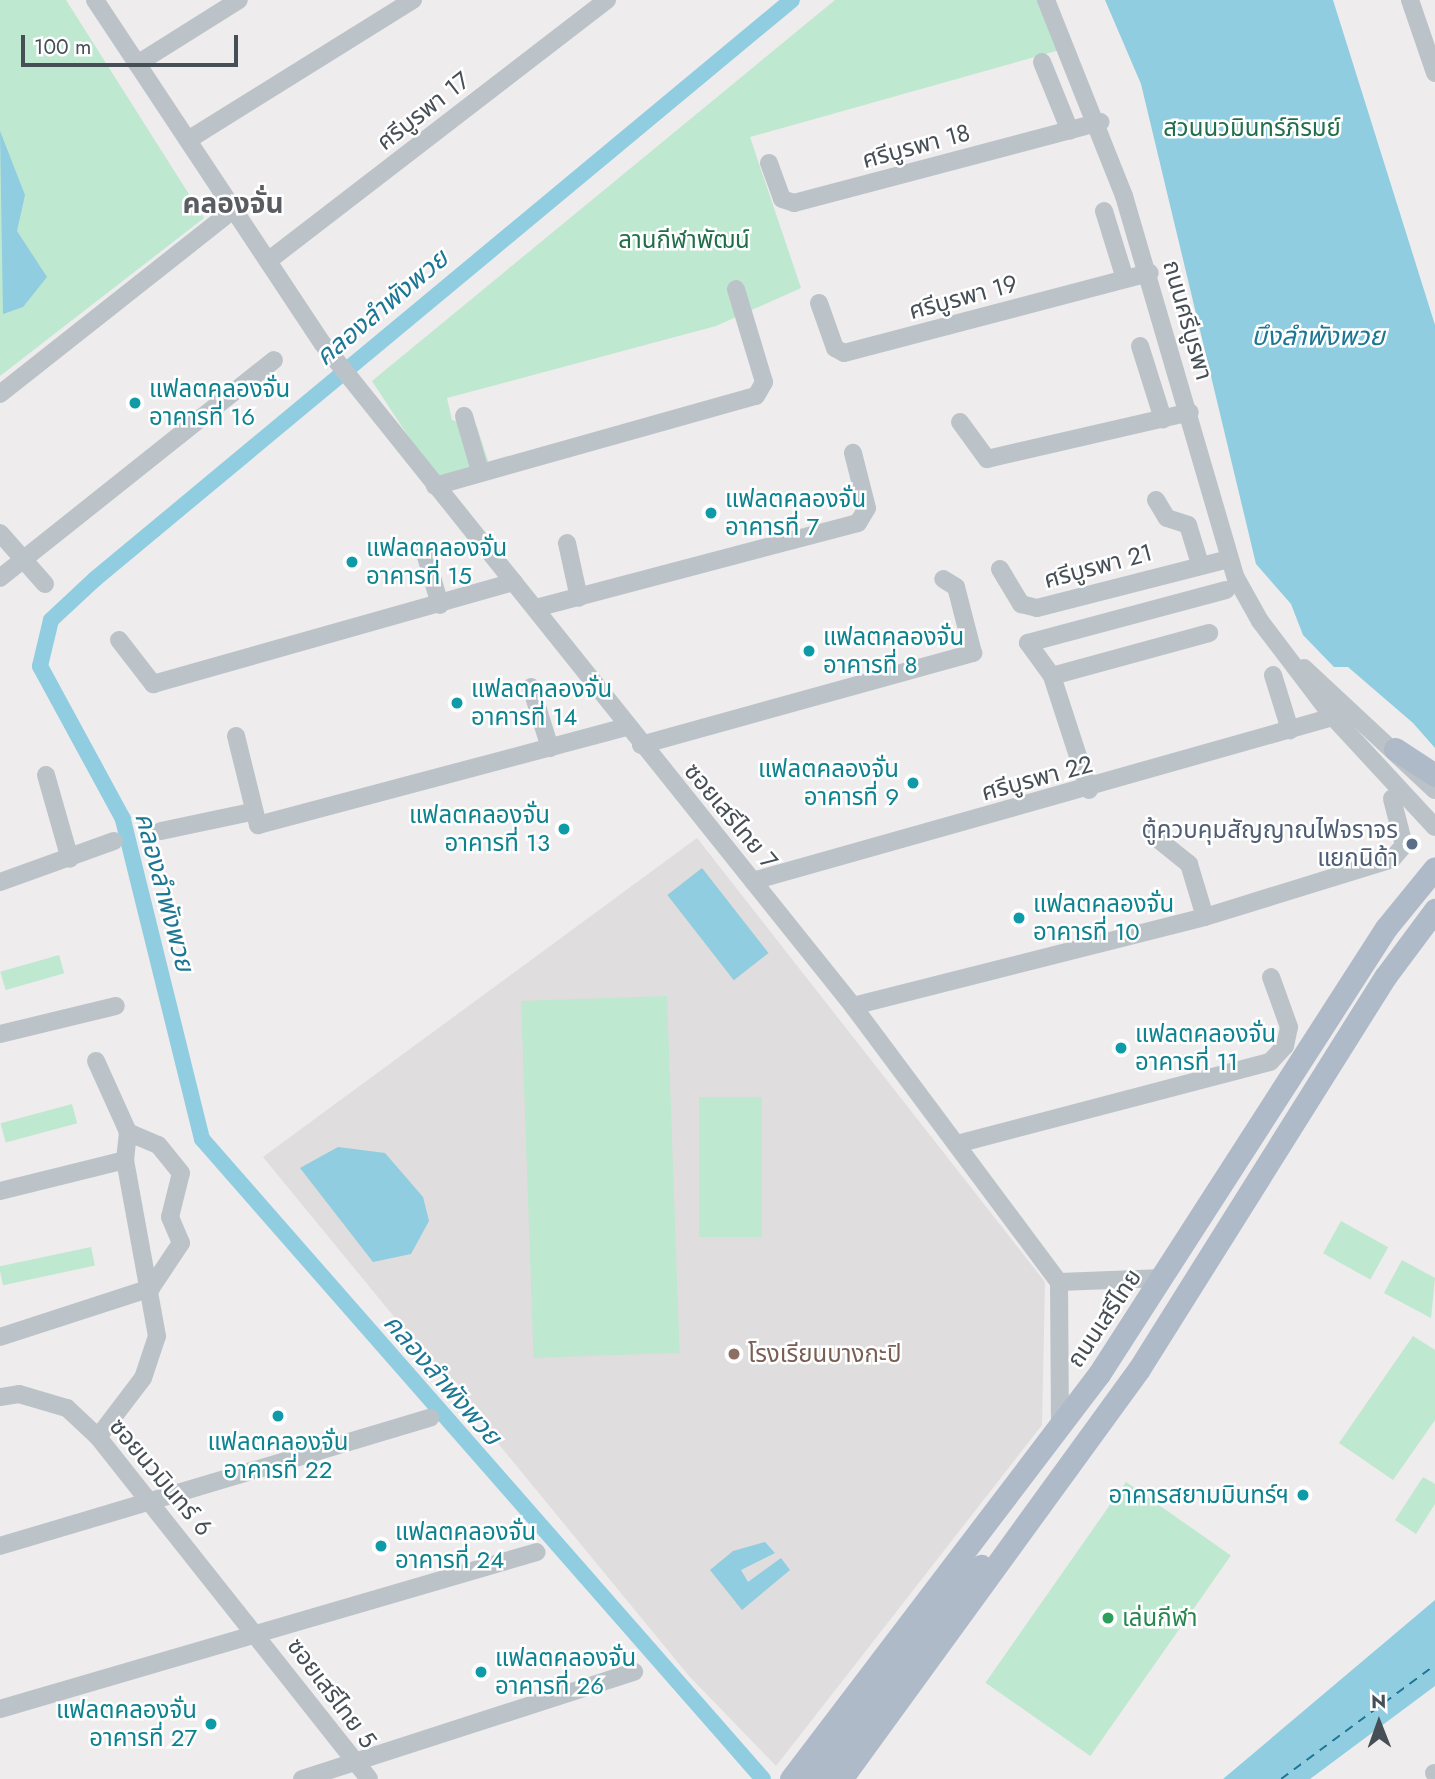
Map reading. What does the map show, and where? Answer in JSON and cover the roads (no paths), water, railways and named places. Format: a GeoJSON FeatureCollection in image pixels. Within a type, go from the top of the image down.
{"type":"FeatureCollection","features":[{"type":"Feature","properties":{"kind":"main road"},"geometry":{"type":"LineString","coordinates":[[1395,749],[1435,775]]}},
{"type":"Feature","properties":{"kind":"main road","name":"ถนนเสรีไทย"},"geometry":{"type":"LineString","coordinates":[[791,1779],[1060,1429],[1163,1278],[1386,928],[1435,868]]}},
{"type":"Feature","properties":{"kind":"main road"},"geometry":{"type":"LineString","coordinates":[[841,1779],[1056,1488],[1175,1314],[1430,921]]}},
{"type":"Feature","properties":{"kind":"main road"},"geometry":{"type":"LineString","coordinates":[[817,1779],[970,1580],[1056,1488]]}},
{"type":"Feature","properties":{"kind":"street","name":"ซอยเสรีไทย 7"},"geometry":{"type":"LineString","coordinates":[[95,0],[323,344],[536,608],[626,727],[853,1006],[1059,1282]]}},
{"type":"Feature","properties":{"kind":"street"},"geometry":{"type":"LineString","coordinates":[[137,64],[239,0]]}},
{"type":"Feature","properties":{"kind":"street"},"geometry":{"type":"LineString","coordinates":[[188,140],[413,0]]}},
{"type":"Feature","properties":{"kind":"street","name":"ศรีบูรพา 17"},"geometry":{"type":"LineString","coordinates":[[268,261],[607,0]]}},
{"type":"Feature","properties":{"kind":"street","name":"ถนนศรีบูรพา"},"geometry":{"type":"LineString","coordinates":[[1046,0],[1100,122],[1150,273],[1229,559],[1247,600],[1333,718],[1435,827]]}},
{"type":"Feature","properties":{"kind":"street"},"geometry":{"type":"LineString","coordinates":[[1410,0],[1435,73]]}},
{"type":"Feature","properties":{"kind":"street"},"geometry":{"type":"LineString","coordinates":[[1042,62],[1070,131]]}},
{"type":"Feature","properties":{"kind":"street","name":"ศรีบูรพา 18"},"geometry":{"type":"LineString","coordinates":[[769,163],[782,199],[794,203],[1100,122]]}},
{"type":"Feature","properties":{"kind":"street"},"geometry":{"type":"LineString","coordinates":[[0,394],[233,209]]}},
{"type":"Feature","properties":{"kind":"street"},"geometry":{"type":"LineString","coordinates":[[1104,211],[1125,279]]}},
{"type":"Feature","properties":{"kind":"street","name":"ศรีบูรพา 19"},"geometry":{"type":"LineString","coordinates":[[819,303],[835,348],[844,352],[1150,273]]}},
{"type":"Feature","properties":{"kind":"street"},"geometry":{"type":"LineString","coordinates":[[435,486],[764,391],[736,289]]}},
{"type":"Feature","properties":{"kind":"street"},"geometry":{"type":"LineString","coordinates":[[1140,346],[1163,419]]}},
{"type":"Feature","properties":{"kind":"street"},"geometry":{"type":"LineString","coordinates":[[0,578],[274,360]]}},
{"type":"Feature","properties":{"kind":"street"},"geometry":{"type":"LineString","coordinates":[[960,422],[988,459],[1190,412]]}},
{"type":"Feature","properties":{"kind":"street"},"geometry":{"type":"LineString","coordinates":[[464,416],[480,471]]}},
{"type":"Feature","properties":{"kind":"street"},"geometry":{"type":"LineString","coordinates":[[536,608],[864,519],[867,508],[853,453]]}},
{"type":"Feature","properties":{"kind":"street"},"geometry":{"type":"LineString","coordinates":[[1156,500],[1167,518],[1188,525],[1200,564]]}},
{"type":"Feature","properties":{"kind":"street"},"geometry":{"type":"LineString","coordinates":[[0,533],[45,584]]}},
{"type":"Feature","properties":{"kind":"street"},"geometry":{"type":"LineString","coordinates":[[567,543],[579,598]]}},
{"type":"Feature","properties":{"kind":"street"},"geometry":{"type":"LineString","coordinates":[[425,553],[440,604]]}},
{"type":"Feature","properties":{"kind":"street","name":"ศรีบูรพา 21"},"geometry":{"type":"LineString","coordinates":[[1000,569],[1021,604],[1037,608],[1200,564],[1229,559]]}},
{"type":"Feature","properties":{"kind":"street"},"geometry":{"type":"LineString","coordinates":[[641,745],[973,653],[956,587],[943,579]]}},
{"type":"Feature","properties":{"kind":"street"},"geometry":{"type":"LineString","coordinates":[[118,640],[153,684],[514,582]]}},
{"type":"Feature","properties":{"kind":"street"},"geometry":{"type":"LineString","coordinates":[[1089,790],[1052,676],[1028,643],[1226,590]]}},
{"type":"Feature","properties":{"kind":"street"},"geometry":{"type":"LineString","coordinates":[[1052,676],[1209,634]]}},
{"type":"Feature","properties":{"kind":"street","name":"ถนนศรีบูรพา"},"geometry":{"type":"LineString","coordinates":[[1283,650],[1395,749],[1435,790]]}},
{"type":"Feature","properties":{"kind":"street"},"geometry":{"type":"LineString","coordinates":[[1273,675],[1290,730]]}},
{"type":"Feature","properties":{"kind":"street"},"geometry":{"type":"LineString","coordinates":[[531,687],[550,748]]}},
{"type":"Feature","properties":{"kind":"street","name":"ศรีบูรพา 22"},"geometry":{"type":"LineString","coordinates":[[753,881],[1089,790],[1333,718]]}},
{"type":"Feature","properties":{"kind":"street"},"geometry":{"type":"LineString","coordinates":[[236,736],[251,812],[258,825],[626,727]]}},
{"type":"Feature","properties":{"kind":"street"},"geometry":{"type":"LineString","coordinates":[[46,775],[70,859]]}},
{"type":"Feature","properties":{"kind":"street"},"geometry":{"type":"LineString","coordinates":[[853,1006],[1205,917],[1392,859],[1404,845],[1392,799]]}},
{"type":"Feature","properties":{"kind":"street"},"geometry":{"type":"LineString","coordinates":[[161,831],[251,812]]}},
{"type":"Feature","properties":{"kind":"street"},"geometry":{"type":"LineString","coordinates":[[1154,836],[1189,864],[1205,917]]}},
{"type":"Feature","properties":{"kind":"street"},"geometry":{"type":"LineString","coordinates":[[0,882],[114,841]]}},
{"type":"Feature","properties":{"kind":"street"},"geometry":{"type":"LineString","coordinates":[[957,1144],[1270,1062],[1285,1046],[1289,1027],[1270,977]]}},
{"type":"Feature","properties":{"kind":"street"},"geometry":{"type":"LineString","coordinates":[[0,1034],[116,1006]]}},
{"type":"Feature","properties":{"kind":"street"},"geometry":{"type":"LineString","coordinates":[[96,1061],[128,1132],[125,1160],[151,1288],[153,1356],[98,1437]]}},
{"type":"Feature","properties":{"kind":"street"},"geometry":{"type":"LineString","coordinates":[[0,1337],[151,1288],[181,1243],[170,1217],[181,1173],[158,1145],[128,1132]]}},
{"type":"Feature","properties":{"kind":"street"},"geometry":{"type":"LineString","coordinates":[[0,1191],[125,1160]]}},
{"type":"Feature","properties":{"kind":"street"},"geometry":{"type":"LineString","coordinates":[[1060,1429],[1059,1282],[1163,1278]]}},
{"type":"Feature","properties":{"kind":"street","name":"ซอยนวมินทร์ 6"},"geometry":{"type":"LineString","coordinates":[[0,1397],[19,1394],[66,1408],[98,1437],[258,1635]]}},
{"type":"Feature","properties":{"kind":"street"},"geometry":{"type":"LineString","coordinates":[[0,1546],[154,1503],[430,1418]]}},
{"type":"Feature","properties":{"kind":"street"},"geometry":{"type":"LineString","coordinates":[[0,1709],[537,1552]]}},
{"type":"Feature","properties":{"kind":"street","name":"ซอยเสรีไทย 5"},"geometry":{"type":"LineString","coordinates":[[258,1635],[369,1779]]}},
{"type":"Feature","properties":{"kind":"street"},"geometry":{"type":"LineString","coordinates":[[302,1779],[356,1764],[634,1672]]}},
{"type":"Feature","properties":{"kind":"water","name":"บึงลำพังพวย"},"geometry":{"type":"Polygon","coordinates":[[[1105,0],[1333,0],[1435,325],[1435,748],[1413,723],[1348,667],[1334,667],[1303,635],[1291,604],[1256,564],[1141,84],[1105,0]]]}},
{"type":"Feature","properties":{"kind":"water"},"geometry":{"type":"Polygon","coordinates":[[[0,131],[25,195],[17,231],[47,277],[23,307],[3,314],[0,131]]]}},
{"type":"Feature","properties":{"kind":"water"},"geometry":{"type":"Polygon","coordinates":[[[702,868],[768,953],[734,980],[667,895],[702,868]]]}},
{"type":"Feature","properties":{"kind":"water"},"geometry":{"type":"Polygon","coordinates":[[[338,1147],[385,1153],[423,1197],[429,1221],[411,1254],[373,1262],[300,1168],[338,1147]]]}},
{"type":"Feature","properties":{"kind":"water"},"geometry":{"type":"Polygon","coordinates":[[[765,1542],[775,1553],[741,1570],[748,1582],[781,1558],[790,1570],[742,1610],[710,1570],[733,1551],[765,1542]]]}},
{"type":"Feature","properties":{"kind":"water"},"geometry":{"type":"Polygon","coordinates":[[[1435,1600],[1435,1686],[1310,1779],[1223,1779],[1435,1600]]]}},
{"type":"Feature","properties":{"kind":"waterway","name":"คลองลำพังพวย"},"geometry":{"type":"LineString","coordinates":[[763,1779],[202,1139],[123,819],[40,666],[51,620],[95,579],[792,0]]}},
{"type":"Feature","properties":{"kind":"place","name":"แฟลตคลองจั่น อาคารที่ 16"},"geometry":{"type":"Point","coordinates":[135,403]}},
{"type":"Feature","properties":{"kind":"place","name":"แฟลตคลองจั่น อาคารที่ 7"},"geometry":{"type":"Point","coordinates":[711,513]}},
{"type":"Feature","properties":{"kind":"place","name":"แฟลตคลองจั่น อาคารที่ 15"},"geometry":{"type":"Point","coordinates":[352,562]}},
{"type":"Feature","properties":{"kind":"place","name":"แฟลตคลองจั่น อาคารที่ 8"},"geometry":{"type":"Point","coordinates":[809,651]}},
{"type":"Feature","properties":{"kind":"place","name":"แฟลตคลองจั่น อาคารที่ 14"},"geometry":{"type":"Point","coordinates":[457,703]}},
{"type":"Feature","properties":{"kind":"place","name":"แฟลตคลองจั่น อาคารที่ 9"},"geometry":{"type":"Point","coordinates":[913,783]}},
{"type":"Feature","properties":{"kind":"place","name":"แฟลตคลองจั่น อาคารที่ 13"},"geometry":{"type":"Point","coordinates":[564,829]}},
{"type":"Feature","properties":{"kind":"place","name":"ตู้ควบคุมสัญญาณไฟจราจร แยกนิด้า"},"geometry":{"type":"Point","coordinates":[1412,844]}},
{"type":"Feature","properties":{"kind":"place","name":"แฟลตคลองจั่น อาคารที่ 10"},"geometry":{"type":"Point","coordinates":[1019,918]}},
{"type":"Feature","properties":{"kind":"place","name":"แฟลตคลองจั่น อาคารที่ 11"},"geometry":{"type":"Point","coordinates":[1121,1048]}},
{"type":"Feature","properties":{"kind":"place","name":"โรงเรียนบางกะปิ"},"geometry":{"type":"Point","coordinates":[734,1354]}},
{"type":"Feature","properties":{"kind":"place","name":"แฟลตคลองจั่น อาคารที่ 22"},"geometry":{"type":"Point","coordinates":[278,1416]}},
{"type":"Feature","properties":{"kind":"place","name":"อาคารสยามมินทร์ฯ"},"geometry":{"type":"Point","coordinates":[1303,1495]}},
{"type":"Feature","properties":{"kind":"place","name":"แฟลตคลองจั่น อาคารที่ 24"},"geometry":{"type":"Point","coordinates":[381,1546]}},
{"type":"Feature","properties":{"kind":"place","name":"เล่นกีฬา"},"geometry":{"type":"Point","coordinates":[1108,1618]}},
{"type":"Feature","properties":{"kind":"place","name":"แฟลตคลองจั่น อาคารที่ 26"},"geometry":{"type":"Point","coordinates":[481,1672]}},
{"type":"Feature","properties":{"kind":"place","name":"แฟลตคลองจั่น อาคารที่ 27"},"geometry":{"type":"Point","coordinates":[211,1724]}},
{"type":"Feature","properties":{"kind":"district","name":"คลองจั่น"},"geometry":{"type":"Point","coordinates":[233,204]}},
{"type":"Feature","properties":{"kind":"park label","name":"สวนนวมินทร์ภิรมย์"},"geometry":{"type":"Point","coordinates":[1252,128]}},
{"type":"Feature","properties":{"kind":"park label","name":"ลานกีฬาพัฒน์"},"geometry":{"type":"Point","coordinates":[684,240]}}]}
